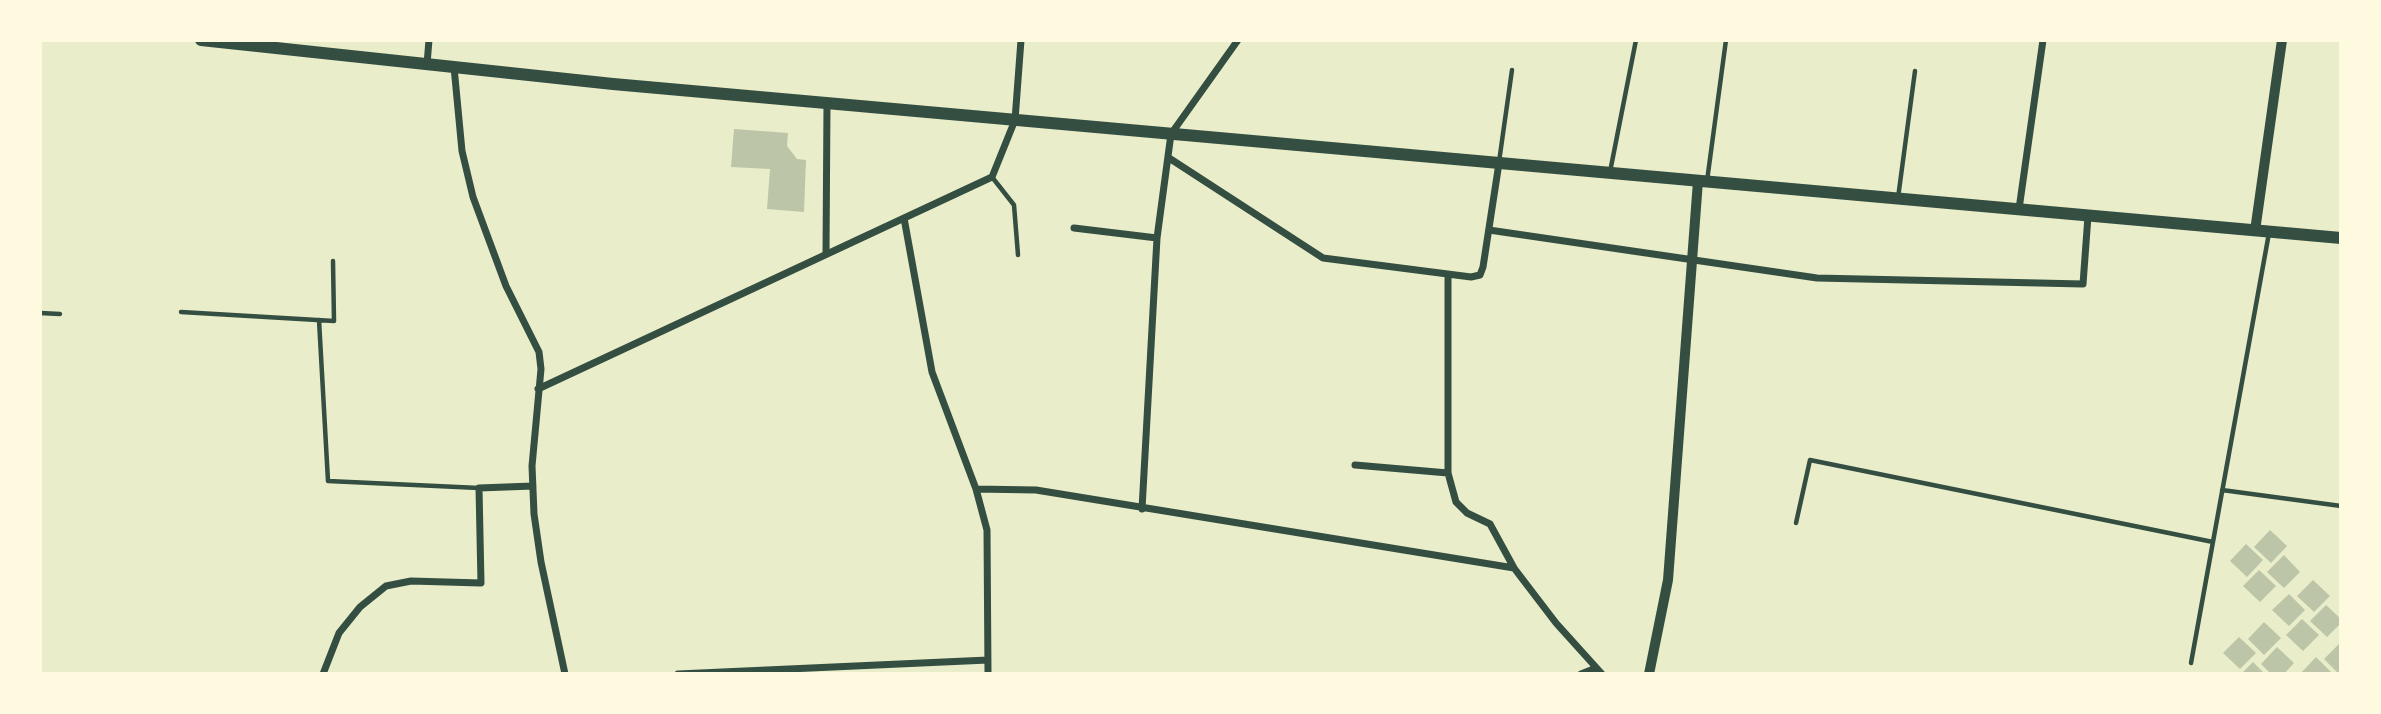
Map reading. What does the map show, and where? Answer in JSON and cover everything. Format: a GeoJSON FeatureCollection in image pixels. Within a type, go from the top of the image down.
{"type":"FeatureCollection","features":[{"type":"Feature","properties":{"kind":"main road"},"geometry":{"type":"LineString","coordinates":[[201,40],[827,103],[2341,238]]}},
{"type":"Feature","properties":{"kind":"street"},"geometry":{"type":"LineString","coordinates":[[427,64],[429,40]]}},
{"type":"Feature","properties":{"kind":"street"},"geometry":{"type":"LineString","coordinates":[[538,389],[992,177],[1015,120],[1021,40]]}},
{"type":"Feature","properties":{"kind":"street"},"geometry":{"type":"LineString","coordinates":[[1142,509],[1157,238],[1171,134],[1238,40]]}},
{"type":"Feature","properties":{"kind":"street"},"geometry":{"type":"LineString","coordinates":[[2019,209],[2043,40]]}},
{"type":"Feature","properties":{"kind":"street"},"geometry":{"type":"LineString","coordinates":[[2255,231],[2282,40]]}},
{"type":"Feature","properties":{"kind":"street"},"geometry":{"type":"LineString","coordinates":[[454,67],[461,139],[473,197],[506,286],[539,352],[533,486],[541,562],[565,674]]}},
{"type":"Feature","properties":{"kind":"street"},"geometry":{"type":"LineString","coordinates":[[826,254],[827,103]]}},
{"type":"Feature","properties":{"kind":"street"},"geometry":{"type":"LineString","coordinates":[[1169,158],[1323,258],[1448,274],[1480,275],[1499,163]]}},
{"type":"Feature","properties":{"kind":"street"},"geometry":{"type":"LineString","coordinates":[[1649,674],[1668,580],[1692,260],[1703,181]]}},
{"type":"Feature","properties":{"kind":"street"},"geometry":{"type":"LineString","coordinates":[[1489,230],[1817,278],[2083,284],[2088,216]]}},
{"type":"Feature","properties":{"kind":"street"},"geometry":{"type":"LineString","coordinates":[[904,218],[932,372],[976,489],[987,530],[988,674]]}},
{"type":"Feature","properties":{"kind":"street"},"geometry":{"type":"LineString","coordinates":[[1074,228],[1157,238]]}},
{"type":"Feature","properties":{"kind":"street"},"geometry":{"type":"LineString","coordinates":[[1448,274],[1448,473],[1456,502],[1467,513],[1490,524],[1514,568],[1556,623],[1599,671]]}},
{"type":"Feature","properties":{"kind":"street"},"geometry":{"type":"LineString","coordinates":[[1355,465],[1448,473]]}},
{"type":"Feature","properties":{"kind":"street"},"geometry":{"type":"LineString","coordinates":[[323,674],[340,633],[360,607],[386,586],[411,581],[481,583],[478,488],[533,486]]}},
{"type":"Feature","properties":{"kind":"street"},"geometry":{"type":"LineString","coordinates":[[976,489],[1036,490],[1514,568]]}},
{"type":"Feature","properties":{"kind":"street"},"geometry":{"type":"LineString","coordinates":[[678,674],[988,660]]}},
{"type":"Feature","properties":{"kind":"street"},"geometry":{"type":"LineString","coordinates":[[1581,674],[1599,671]]}},
{"type":"Feature","properties":{"kind":"lane"},"geometry":{"type":"LineString","coordinates":[[1609,173],[1636,40]]}},
{"type":"Feature","properties":{"kind":"lane"},"geometry":{"type":"LineString","coordinates":[[1703,181],[1726,40]]}},
{"type":"Feature","properties":{"kind":"lane"},"geometry":{"type":"LineString","coordinates":[[1499,163],[1512,70]]}},
{"type":"Feature","properties":{"kind":"lane"},"geometry":{"type":"LineString","coordinates":[[1898,199],[1915,71]]}},
{"type":"Feature","properties":{"kind":"lane"},"geometry":{"type":"LineString","coordinates":[[992,177],[1014,205],[1018,255]]}},
{"type":"Feature","properties":{"kind":"lane"},"geometry":{"type":"LineString","coordinates":[[2191,663],[2269,232]]}},
{"type":"Feature","properties":{"kind":"lane"},"geometry":{"type":"LineString","coordinates":[[181,313],[334,321],[333,261]]}},
{"type":"Feature","properties":{"kind":"lane"},"geometry":{"type":"LineString","coordinates":[[40,313],[60,314]]}},
{"type":"Feature","properties":{"kind":"lane"},"geometry":{"type":"LineString","coordinates":[[319,320],[328,481],[478,488]]}},
{"type":"Feature","properties":{"kind":"lane"},"geometry":{"type":"LineString","coordinates":[[1796,523],[1810,460],[2213,542]]}},
{"type":"Feature","properties":{"kind":"lane"},"geometry":{"type":"LineString","coordinates":[[2222,490],[2341,506]]}},
{"type":"Feature","properties":{"kind":"building"},"geometry":{"type":"Polygon","coordinates":[[[734,129],[788,133],[787,146],[797,159],[806,160],[804,212],[767,209],[770,169],[731,167],[734,129]]]}},
{"type":"Feature","properties":{"kind":"building"},"geometry":{"type":"Polygon","coordinates":[[[2270,530],[2287,546],[2271,563],[2254,547],[2270,530]]]}},
{"type":"Feature","properties":{"kind":"building"},"geometry":{"type":"Polygon","coordinates":[[[2246,544],[2263,560],[2247,577],[2230,561],[2246,544]]]}},
{"type":"Feature","properties":{"kind":"building"},"geometry":{"type":"Polygon","coordinates":[[[2284,555],[2300,572],[2284,588],[2267,572],[2284,555]]]}},
{"type":"Feature","properties":{"kind":"building"},"geometry":{"type":"Polygon","coordinates":[[[2259,570],[2276,586],[2260,602],[2243,586],[2259,570]]]}},
{"type":"Feature","properties":{"kind":"building"},"geometry":{"type":"Polygon","coordinates":[[[2313,580],[2330,596],[2314,612],[2297,596],[2313,580]]]}},
{"type":"Feature","properties":{"kind":"building"},"geometry":{"type":"Polygon","coordinates":[[[2289,594],[2305,610],[2289,626],[2272,610],[2289,594]]]}},
{"type":"Feature","properties":{"kind":"building"},"geometry":{"type":"Polygon","coordinates":[[[2326,605],[2341,619],[2341,623],[2327,637],[2310,621],[2326,605]]]}},
{"type":"Feature","properties":{"kind":"building"},"geometry":{"type":"Polygon","coordinates":[[[2302,619],[2319,635],[2303,651],[2286,635],[2302,619]]]}},
{"type":"Feature","properties":{"kind":"building"},"geometry":{"type":"Polygon","coordinates":[[[2264,622],[2281,638],[2264,655],[2248,639],[2264,622]]]}},
{"type":"Feature","properties":{"kind":"building"},"geometry":{"type":"Polygon","coordinates":[[[2239,637],[2256,653],[2240,669],[2223,653],[2239,637]]]}},
{"type":"Feature","properties":{"kind":"building"},"geometry":{"type":"Polygon","coordinates":[[[2341,642],[2341,674],[2339,674],[2324,659],[2341,642]]]}},
{"type":"Feature","properties":{"kind":"building"},"geometry":{"type":"Polygon","coordinates":[[[2277,647],[2294,663],[2284,674],[2271,674],[2261,664],[2277,647]]]}},
{"type":"Feature","properties":{"kind":"building"},"geometry":{"type":"Polygon","coordinates":[[[2316,657],[2333,674],[2300,674],[2316,657]]]}},
{"type":"Feature","properties":{"kind":"building"},"geometry":{"type":"Polygon","coordinates":[[[2253,662],[2265,674],[2241,674],[2253,662]]]}}]}
